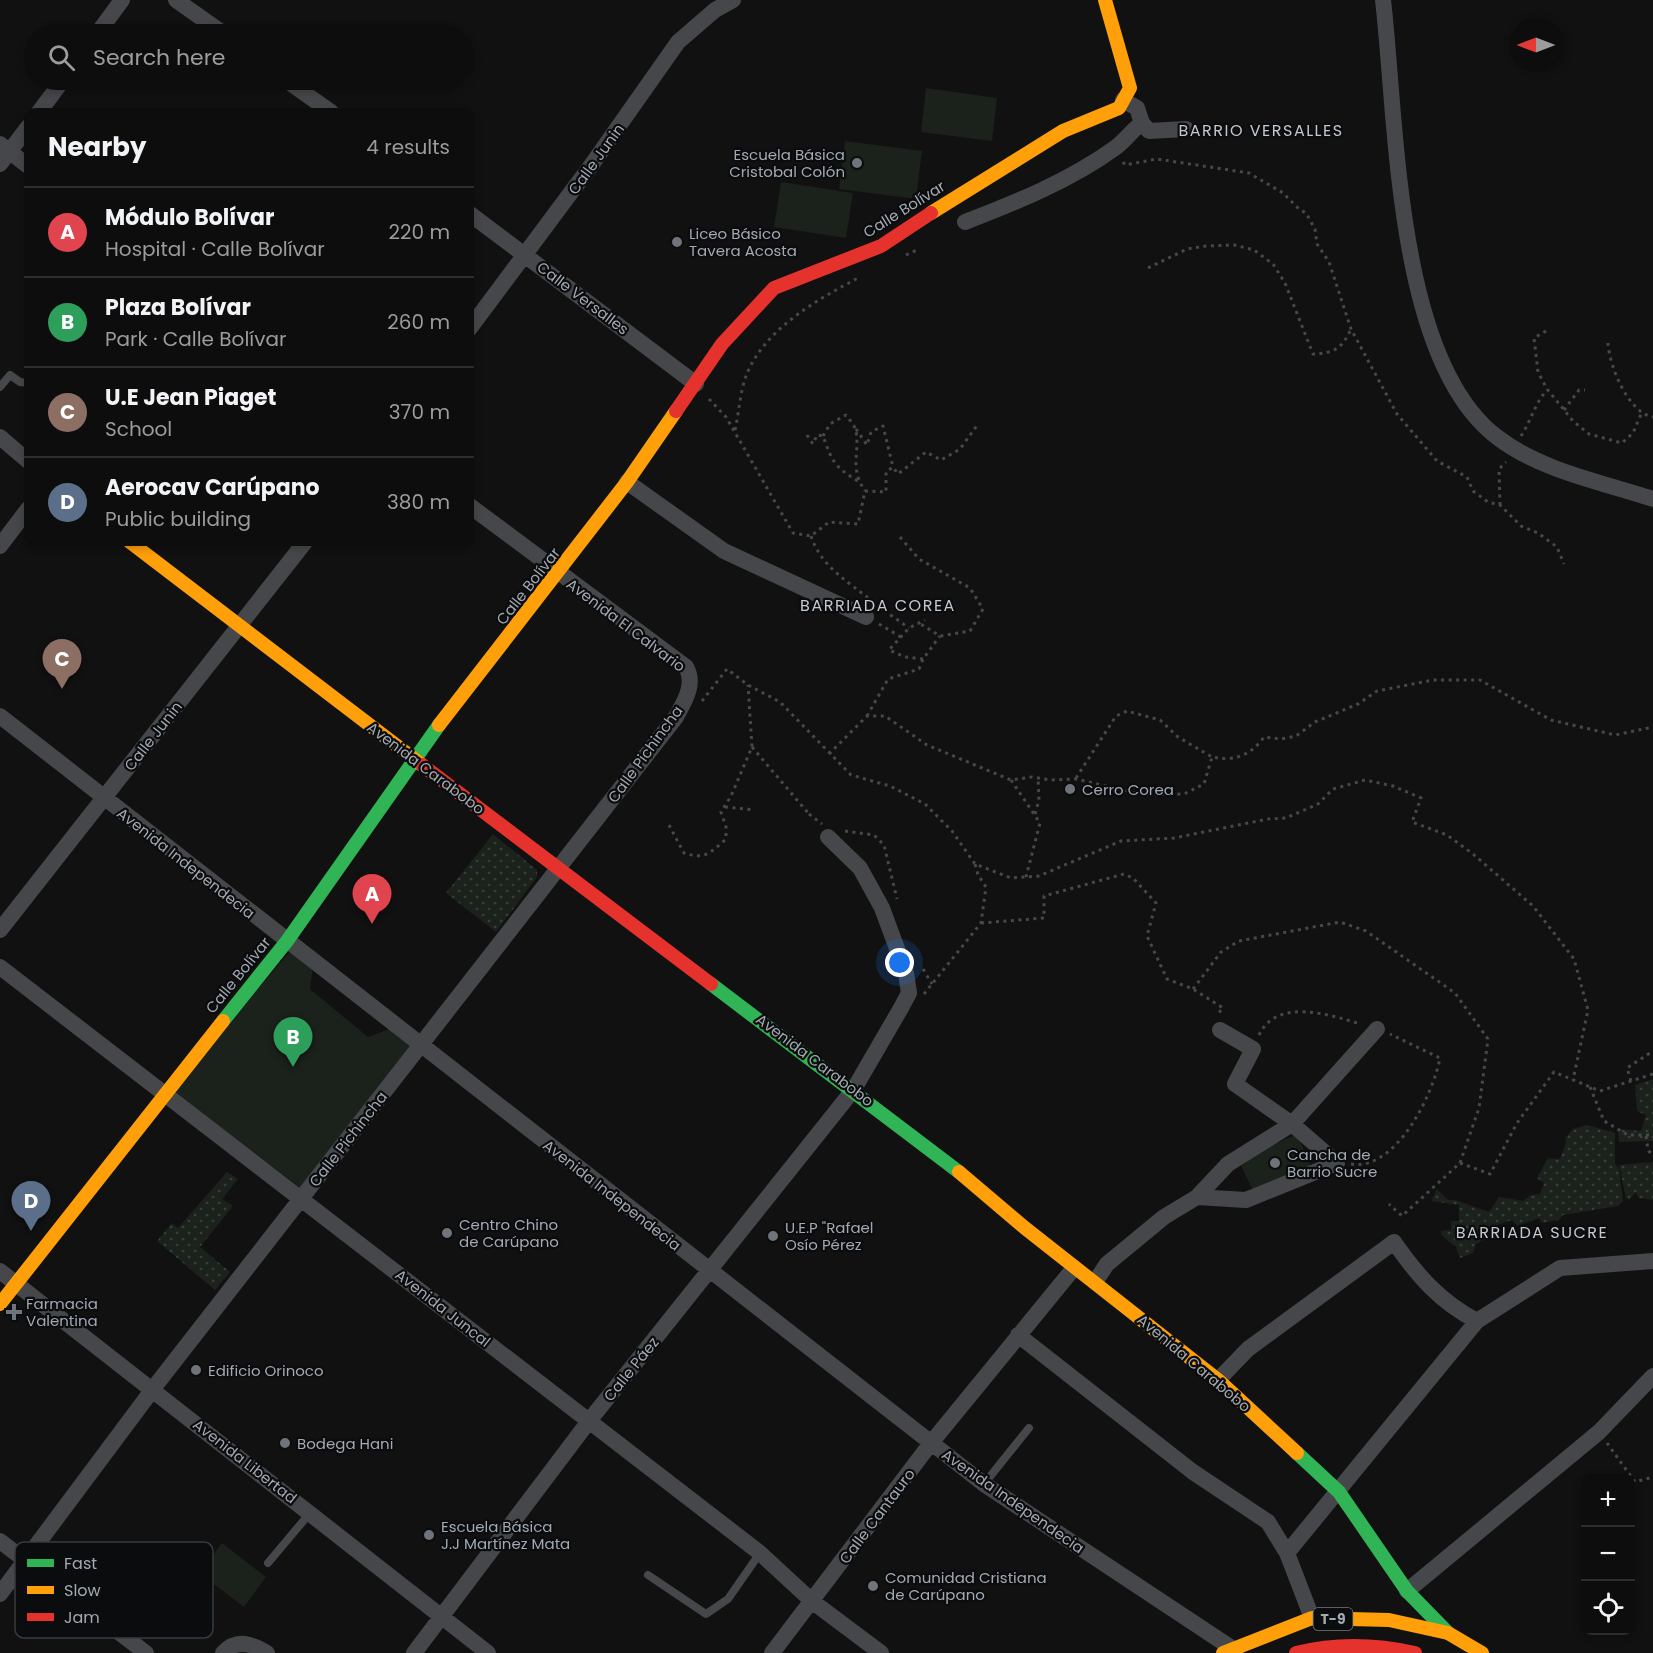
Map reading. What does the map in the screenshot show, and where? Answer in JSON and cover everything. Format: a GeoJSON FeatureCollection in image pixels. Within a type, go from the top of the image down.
{"type":"FeatureCollection","features":[{"type":"Feature","properties":{"kind":"main road"},"geometry":{"type":"LineString","coordinates":[[1105,0],[1130,88],[1123,100]]}},
{"type":"Feature","properties":{"kind":"main road","name":"Calle Bolívar"},"geometry":{"type":"LineString","coordinates":[[0,1304],[287,941],[413,758],[627,483],[722,344],[774,288],[881,246],[957,195],[1063,131],[1119,108],[1123,100]]}},
{"type":"Feature","properties":{"kind":"main road","name":"Avenida Carabobo"},"geometry":{"type":"LineString","coordinates":[[135,546],[558,869],[934,1150],[1074,1268],[1095,1282],[1218,1380],[1339,1492],[1407,1591],[1448,1633]]}},
{"type":"Feature","properties":{"kind":"main road","name":"T-9"},"geometry":{"type":"LineString","coordinates":[[1231,1652],[1312,1618],[1389,1620],[1448,1633],[1482,1653]]}},
{"type":"Feature","properties":{"kind":"main road","name":"T-9"},"geometry":{"type":"LineString","coordinates":[[1296,1653],[1338,1646],[1367,1646],[1414,1653]]}},
{"type":"Feature","properties":{"kind":"street"},"geometry":{"type":"LineString","coordinates":[[104,24],[122,0]]}},
{"type":"Feature","properties":{"kind":"street"},"geometry":{"type":"LineString","coordinates":[[176,0],[210,24]]}},
{"type":"Feature","properties":{"kind":"street","name":"Calle Junin"},"geometry":{"type":"LineString","coordinates":[[474,323],[678,42],[715,10],[733,0]]}},
{"type":"Feature","properties":{"kind":"street"},"geometry":{"type":"LineString","coordinates":[[1383,0],[1398,171],[1417,289],[1442,359],[1470,412],[1498,438],[1535,460],[1653,498]]}},
{"type":"Feature","properties":{"kind":"street"},"geometry":{"type":"LineString","coordinates":[[42,108],[56,90]]}},
{"type":"Feature","properties":{"kind":"street"},"geometry":{"type":"LineString","coordinates":[[299,90],[324,108]]}},
{"type":"Feature","properties":{"kind":"street"},"geometry":{"type":"LineString","coordinates":[[1123,100],[1137,108],[1142,123],[1149,131],[1186,129]]}},
{"type":"Feature","properties":{"kind":"street"},"geometry":{"type":"LineString","coordinates":[[965,222],[1027,198],[1117,147],[1142,123]]}},
{"type":"Feature","properties":{"kind":"street"},"geometry":{"type":"LineString","coordinates":[[24,130],[3,153],[24,164]]}},
{"type":"Feature","properties":{"kind":"street","name":"Calle Versalles"},"geometry":{"type":"LineString","coordinates":[[474,217],[696,384]]}},
{"type":"Feature","properties":{"kind":"street"},"geometry":{"type":"LineString","coordinates":[[0,437],[24,458]]}},
{"type":"Feature","properties":{"kind":"street"},"geometry":{"type":"LineString","coordinates":[[627,483],[724,551],[866,617]]}},
{"type":"Feature","properties":{"kind":"street","name":"Avenida El Calvario"},"geometry":{"type":"LineString","coordinates":[[474,509],[558,574],[686,667],[691,682]]}},
{"type":"Feature","properties":{"kind":"street"},"geometry":{"type":"LineString","coordinates":[[0,546],[24,514]]}},
{"type":"Feature","properties":{"kind":"street","name":"Calle Junin"},"geometry":{"type":"LineString","coordinates":[[0,930],[302,546]]}},
{"type":"Feature","properties":{"kind":"street","name":"Calle Pichincha"},"geometry":{"type":"LineString","coordinates":[[39,1542],[153,1389],[422,1046],[675,717],[691,682]]}},
{"type":"Feature","properties":{"kind":"street","name":"Avenida Independecia"},"geometry":{"type":"LineString","coordinates":[[0,716],[984,1484],[1231,1652]]}},
{"type":"Feature","properties":{"kind":"street","name":"Calle Páez"},"geometry":{"type":"LineString","coordinates":[[414,1653],[589,1421],[854,1089],[909,993],[906,974],[882,908],[861,868],[828,837]]}},
{"type":"Feature","properties":{"kind":"street","name":"Avenida Juncal"},"geometry":{"type":"LineString","coordinates":[[0,967],[163,1095],[302,1198],[760,1553],[813,1602],[881,1653]]}},
{"type":"Feature","properties":{"kind":"street"},"geometry":{"type":"LineString","coordinates":[[1095,1282],[1107,1264],[1164,1217],[1197,1197],[1228,1164],[1293,1124],[1377,1029]]}},
{"type":"Feature","properties":{"kind":"street"},"geometry":{"type":"LineString","coordinates":[[1197,1197],[1246,1200],[1337,1163],[1293,1124],[1235,1084],[1253,1049],[1220,1030]]}},
{"type":"Feature","properties":{"kind":"street"},"geometry":{"type":"LineString","coordinates":[[1218,1380],[1248,1348],[1394,1242],[1431,1290],[1455,1309],[1477,1321]]}},
{"type":"Feature","properties":{"kind":"street"},"geometry":{"type":"LineString","coordinates":[[1287,1553],[1477,1321],[1560,1268],[1653,1261]]}},
{"type":"Feature","properties":{"kind":"street","name":"Calle Cantauro"},"geometry":{"type":"LineString","coordinates":[[772,1653],[813,1602],[931,1443],[1074,1268]]}},
{"type":"Feature","properties":{"kind":"street","name":"Avenida Libertad"},"geometry":{"type":"LineString","coordinates":[[0,1271],[488,1653]]}},
{"type":"Feature","properties":{"kind":"street"},"geometry":{"type":"LineString","coordinates":[[1018,1335],[1193,1472],[1268,1522],[1287,1553],[1312,1618]]}},
{"type":"Feature","properties":{"kind":"street"},"geometry":{"type":"LineString","coordinates":[[1407,1591],[1599,1432],[1653,1376]]}},
{"type":"Feature","properties":{"kind":"street"},"geometry":{"type":"LineString","coordinates":[[0,1541],[15,1552]]}},
{"type":"Feature","properties":{"kind":"street","name":"Calle Pichincha"},"geometry":{"type":"LineString","coordinates":[[0,1593],[15,1574]]}},
{"type":"Feature","properties":{"kind":"street"},"geometry":{"type":"LineString","coordinates":[[127,1638],[146,1653]]}},
{"type":"Feature","properties":{"kind":"street"},"geometry":{"type":"LineString","coordinates":[[223,1653],[237,1643],[252,1644],[267,1653]]}},
{"type":"Feature","properties":{"kind":"lane"},"geometry":{"type":"LineString","coordinates":[[0,387],[10,375],[24,382]]}},
{"type":"Feature","properties":{"kind":"lane"},"geometry":{"type":"LineString","coordinates":[[984,1484],[1029,1428]]}},
{"type":"Feature","properties":{"kind":"lane"},"geometry":{"type":"LineString","coordinates":[[268,1563],[310,1513]]}},
{"type":"Feature","properties":{"kind":"lane"},"geometry":{"type":"LineString","coordinates":[[648,1575],[706,1614],[728,1599],[760,1553]]}},
{"type":"Feature","properties":{"kind":"path"},"geometry":{"type":"LineString","coordinates":[[1117,147],[1125,165],[1157,159],[1231,168],[1249,173],[1283,193],[1306,213],[1315,229],[1317,244],[1329,262],[1351,329],[1397,414],[1437,460],[1467,477],[1473,491],[1488,502],[1500,505],[1521,526],[1538,533],[1557,547],[1564,564]]}},
{"type":"Feature","properties":{"kind":"path"},"geometry":{"type":"LineString","coordinates":[[1148,268],[1196,248],[1234,245],[1254,250],[1273,264],[1285,283],[1308,336],[1312,354],[1338,350],[1344,344],[1351,329]]}},
{"type":"Feature","properties":{"kind":"path"},"geometry":{"type":"LineString","coordinates":[[902,256],[919,249]]}},
{"type":"Feature","properties":{"kind":"path"},"geometry":{"type":"LineString","coordinates":[[734,432],[746,376],[774,334],[792,319],[865,274]]}},
{"type":"Feature","properties":{"kind":"path"},"geometry":{"type":"LineString","coordinates":[[1546,331],[1534,338],[1538,372],[1547,389],[1564,410],[1589,434],[1622,442],[1634,433],[1642,412]]}},
{"type":"Feature","properties":{"kind":"path"},"geometry":{"type":"LineString","coordinates":[[1608,343],[1608,360],[1634,406],[1653,417]]}},
{"type":"Feature","properties":{"kind":"path"},"geometry":{"type":"LineString","coordinates":[[696,384],[726,417],[793,533],[811,536],[829,522],[858,524],[865,491],[858,481],[838,470],[823,436]]}},
{"type":"Feature","properties":{"kind":"path"},"geometry":{"type":"LineString","coordinates":[[1564,410],[1579,390],[1585,390]]}},
{"type":"Feature","properties":{"kind":"path"},"geometry":{"type":"LineString","coordinates":[[823,436],[830,424],[846,415],[867,445],[871,432],[883,426],[893,466],[898,474],[926,452],[941,459],[960,449],[978,424]]}},
{"type":"Feature","properties":{"kind":"path"},"geometry":{"type":"LineString","coordinates":[[856,429],[854,454],[858,481]]}},
{"type":"Feature","properties":{"kind":"path"},"geometry":{"type":"LineString","coordinates":[[807,435],[813,444],[817,435],[823,436]]}},
{"type":"Feature","properties":{"kind":"path"},"geometry":{"type":"LineString","coordinates":[[865,491],[886,492],[886,471],[893,466]]}},
{"type":"Feature","properties":{"kind":"path"},"geometry":{"type":"LineString","coordinates":[[811,536],[815,548],[826,564],[892,618],[909,628]]}},
{"type":"Feature","properties":{"kind":"path"},"geometry":{"type":"LineString","coordinates":[[900,537],[919,560],[970,588],[983,609],[970,631],[940,636],[919,623]]}},
{"type":"Feature","properties":{"kind":"path"},"geometry":{"type":"LineString","coordinates":[[866,617],[901,637]]}},
{"type":"Feature","properties":{"kind":"path"},"geometry":{"type":"LineString","coordinates":[[923,659],[905,657],[889,650],[909,628],[925,620]]}},
{"type":"Feature","properties":{"kind":"path"},"geometry":{"type":"LineString","coordinates":[[829,754],[867,716],[888,679],[919,669],[923,659],[940,636]]}},
{"type":"Feature","properties":{"kind":"path"},"geometry":{"type":"LineString","coordinates":[[696,709],[727,669],[748,685],[780,702],[851,775],[890,786],[925,804],[952,831],[975,864],[978,875],[986,887],[981,922],[918,1004]]}},
{"type":"Feature","properties":{"kind":"path"},"geometry":{"type":"LineString","coordinates":[[1076,779],[1116,716],[1127,711],[1160,720],[1178,737],[1212,757],[1226,760],[1253,752],[1264,737],[1281,739],[1296,736],[1316,722],[1358,704],[1377,691],[1433,680],[1480,680],[1551,720],[1615,735],[1653,727]]}},
{"type":"Feature","properties":{"kind":"path"},"geometry":{"type":"LineString","coordinates":[[669,825],[684,853],[698,858],[709,854],[726,839],[726,827],[721,812],[752,747],[752,714],[748,685]]}},
{"type":"Feature","properties":{"kind":"path"},"geometry":{"type":"LineString","coordinates":[[867,716],[885,716],[927,745],[1011,780],[1076,779],[1145,795],[1184,794],[1204,784],[1212,757]]}},
{"type":"Feature","properties":{"kind":"path"},"geometry":{"type":"LineString","coordinates":[[752,747],[784,781],[828,837]]}},
{"type":"Feature","properties":{"kind":"path"},"geometry":{"type":"LineString","coordinates":[[1035,814],[1039,800],[1038,778]]}},
{"type":"Feature","properties":{"kind":"path"},"geometry":{"type":"LineString","coordinates":[[1011,780],[1040,823],[1026,877]]}},
{"type":"Feature","properties":{"kind":"path"},"geometry":{"type":"LineString","coordinates":[[975,864],[1011,878],[1039,876],[1121,841],[1174,838],[1268,819],[1286,818],[1318,804],[1333,789],[1365,780],[1392,786],[1421,798],[1412,822],[1447,835],[1473,854],[1533,906],[1574,959],[1587,1010],[1573,1080]]}},
{"type":"Feature","properties":{"kind":"path"},"geometry":{"type":"LineString","coordinates":[[724,807],[755,810]]}},
{"type":"Feature","properties":{"kind":"path"},"geometry":{"type":"LineString","coordinates":[[981,922],[1044,918],[1044,896],[1124,874],[1132,878],[1156,903],[1147,936],[1167,979],[1193,989],[1223,1008],[1211,1023],[1220,1030]]}},
{"type":"Feature","properties":{"kind":"path"},"geometry":{"type":"LineString","coordinates":[[1253,1049],[1262,1029],[1270,1020],[1284,1013],[1325,1014],[1377,1029],[1440,1058],[1437,1073],[1419,1114],[1384,1157],[1363,1166],[1337,1163]]}},
{"type":"Feature","properties":{"kind":"path"},"geometry":{"type":"LineString","coordinates":[[1631,1081],[1627,1068],[1653,1051]]}},
{"type":"Feature","properties":{"kind":"path"},"geometry":{"type":"LineString","coordinates":[[1460,1163],[1490,1174],[1516,1123],[1554,1072],[1600,1091],[1653,1074]]}},
{"type":"Feature","properties":{"kind":"path"},"geometry":{"type":"LineString","coordinates":[[1590,1087],[1604,1122],[1628,1135],[1653,1135]]}},
{"type":"Feature","properties":{"kind":"path"},"geometry":{"type":"LineString","coordinates":[[1646,1135],[1648,1150],[1653,1156]]}},
{"type":"Feature","properties":{"kind":"path"},"geometry":{"type":"LineString","coordinates":[[1599,1432],[1635,1482],[1653,1477]]}},
{"type":"Feature","properties":{"kind":"shaded area"},"geometry":{"type":"Polygon","coordinates":[[[926,88],[997,98],[992,141],[921,132],[926,88]]]}},
{"type":"Feature","properties":{"kind":"shaded area"},"geometry":{"type":"Polygon","coordinates":[[[845,141],[922,151],[916,199],[839,189],[845,141]]]}},
{"type":"Feature","properties":{"kind":"shaded area"},"geometry":{"type":"Polygon","coordinates":[[[781,182],[853,193],[846,238],[774,227],[781,182]]]}},
{"type":"Feature","properties":{"kind":"shaded area"},"geometry":{"type":"Polygon","coordinates":[[[493,834],[537,870],[537,877],[496,932],[446,893],[493,834]]]}},
{"type":"Feature","properties":{"kind":"shaded area"},"geometry":{"type":"Polygon","coordinates":[[[292,949],[313,966],[310,989],[368,1037],[392,1028],[412,1043],[302,1189],[171,1090],[292,949]]]}},
{"type":"Feature","properties":{"kind":"shaded area"},"geometry":{"type":"Polygon","coordinates":[[[1653,1079],[1653,1141],[1619,1142],[1618,1129],[1641,1131],[1646,1115],[1637,1111],[1635,1085],[1653,1079]]]}},
{"type":"Feature","properties":{"kind":"shaded area"},"geometry":{"type":"Polygon","coordinates":[[[1587,1125],[1615,1133],[1615,1164],[1619,1168],[1623,1201],[1618,1206],[1563,1215],[1559,1220],[1542,1223],[1539,1218],[1517,1226],[1512,1220],[1497,1225],[1496,1234],[1476,1244],[1473,1253],[1460,1258],[1456,1247],[1441,1235],[1441,1231],[1451,1230],[1451,1221],[1459,1221],[1459,1205],[1431,1201],[1437,1189],[1448,1200],[1455,1200],[1489,1212],[1499,1197],[1523,1201],[1531,1195],[1540,1194],[1544,1183],[1537,1178],[1548,1158],[1560,1159],[1566,1143],[1565,1138],[1573,1129],[1587,1125]]]}},
{"type":"Feature","properties":{"kind":"shaded area","name":"Cancha de Barrio Sucre"},"geometry":{"type":"Polygon","coordinates":[[[1297,1134],[1311,1166],[1254,1193],[1239,1161],[1297,1134]]]}},
{"type":"Feature","properties":{"kind":"shaded area"},"geometry":{"type":"Polygon","coordinates":[[[1653,1162],[1653,1200],[1639,1198],[1636,1192],[1629,1200],[1626,1198],[1619,1165],[1653,1162]]]}},
{"type":"Feature","properties":{"kind":"shaded area"},"geometry":{"type":"Polygon","coordinates":[[[227,1172],[238,1179],[222,1199],[233,1206],[200,1247],[230,1272],[215,1290],[157,1241],[172,1223],[178,1228],[227,1172]]]}},
{"type":"Feature","properties":{"kind":"shaded area"},"geometry":{"type":"Polygon","coordinates":[[[222,1543],[266,1577],[244,1607],[213,1584],[213,1555],[222,1543]]]}},
{"type":"Feature","properties":{"kind":"traffic: fast"},"geometry":{"type":"LineString","coordinates":[[223,1021],[287,941],[439,725]]}},
{"type":"Feature","properties":{"kind":"traffic: fast"},"geometry":{"type":"LineString","coordinates":[[711,984],[959,1172]]}},
{"type":"Feature","properties":{"kind":"traffic: fast"},"geometry":{"type":"LineString","coordinates":[[1297,1453],[1339,1492],[1407,1591],[1448,1633]]}},
{"type":"Feature","properties":{"kind":"traffic: slow"},"geometry":{"type":"LineString","coordinates":[[931,213],[1063,131],[1119,108],[1130,88],[1105,0]]}},
{"type":"Feature","properties":{"kind":"traffic: slow"},"geometry":{"type":"LineString","coordinates":[[439,725],[627,482],[676,411]]}},
{"type":"Feature","properties":{"kind":"traffic: slow"},"geometry":{"type":"LineString","coordinates":[[135,546],[422,765]]}},
{"type":"Feature","properties":{"kind":"traffic: slow"},"geometry":{"type":"LineString","coordinates":[[0,1304],[223,1021]]}},
{"type":"Feature","properties":{"kind":"traffic: slow"},"geometry":{"type":"LineString","coordinates":[[959,1172],[1025,1228],[1218,1380],[1297,1453]]}},
{"type":"Feature","properties":{"kind":"traffic: slow"},"geometry":{"type":"LineString","coordinates":[[1223,1653],[1312,1618],[1389,1620],[1448,1633],[1482,1653]]}},
{"type":"Feature","properties":{"kind":"traffic: jam"},"geometry":{"type":"LineString","coordinates":[[676,411],[722,344],[774,288],[881,246],[931,213]]}},
{"type":"Feature","properties":{"kind":"traffic: jam"},"geometry":{"type":"LineString","coordinates":[[422,765],[711,984]]}},
{"type":"Feature","properties":{"kind":"traffic: jam"},"geometry":{"type":"LineString","coordinates":[[1296,1653],[1341,1646],[1385,1648],[1415,1653]]}},
{"type":"Feature","properties":{"kind":"place","name":"Escuela Básica Cristobal Colón"},"geometry":{"type":"Point","coordinates":[857,163]}},
{"type":"Feature","properties":{"kind":"place","name":"Liceo Básico Tavera Acosta"},"geometry":{"type":"Point","coordinates":[677,242]}},
{"type":"Feature","properties":{"kind":"place","name":"U.E Jean Piaget"},"geometry":{"type":"Point","coordinates":[62,689]}},
{"type":"Feature","properties":{"kind":"place","name":"Cerro Corea"},"geometry":{"type":"Point","coordinates":[1070,789]}},
{"type":"Feature","properties":{"kind":"place","name":"Módulo Bolívar"},"geometry":{"type":"Point","coordinates":[372,924]}},
{"type":"Feature","properties":{"kind":"place","name":"Plaza Bolívar"},"geometry":{"type":"Point","coordinates":[293,1067]}},
{"type":"Feature","properties":{"kind":"place","name":"Cancha de Barrio Sucre"},"geometry":{"type":"Point","coordinates":[1275,1163]}},
{"type":"Feature","properties":{"kind":"place","name":"Aerocav Carúpano"},"geometry":{"type":"Point","coordinates":[31,1231]}},
{"type":"Feature","properties":{"kind":"place","name":"Centro Chino de Carúpano"},"geometry":{"type":"Point","coordinates":[447,1233]}},
{"type":"Feature","properties":{"kind":"place","name":"U.E.P \"Rafael Osío Pérez"},"geometry":{"type":"Point","coordinates":[773,1236]}},
{"type":"Feature","properties":{"kind":"place","name":"Farmacia Valentina"},"geometry":{"type":"Point","coordinates":[14,1312]}},
{"type":"Feature","properties":{"kind":"place","name":"Edificio Orinoco"},"geometry":{"type":"Point","coordinates":[196,1370]}},
{"type":"Feature","properties":{"kind":"place","name":"Bodega Hani"},"geometry":{"type":"Point","coordinates":[285,1443]}},
{"type":"Feature","properties":{"kind":"place","name":"Escuela Básica J.J Martínez Mata"},"geometry":{"type":"Point","coordinates":[429,1535]}},
{"type":"Feature","properties":{"kind":"place","name":"Comunidad Cristiana de Carúpano"},"geometry":{"type":"Point","coordinates":[873,1586]}},
{"type":"Feature","properties":{"kind":"district","name":"BARRIO VERSALLES"},"geometry":{"type":"Point","coordinates":[1261,130]}},
{"type":"Feature","properties":{"kind":"district","name":"BARRIADA COREA"},"geometry":{"type":"Point","coordinates":[878,605]}},
{"type":"Feature","properties":{"kind":"district","name":"BARRIADA SUCRE"},"geometry":{"type":"Point","coordinates":[1532,1232]}}]}
